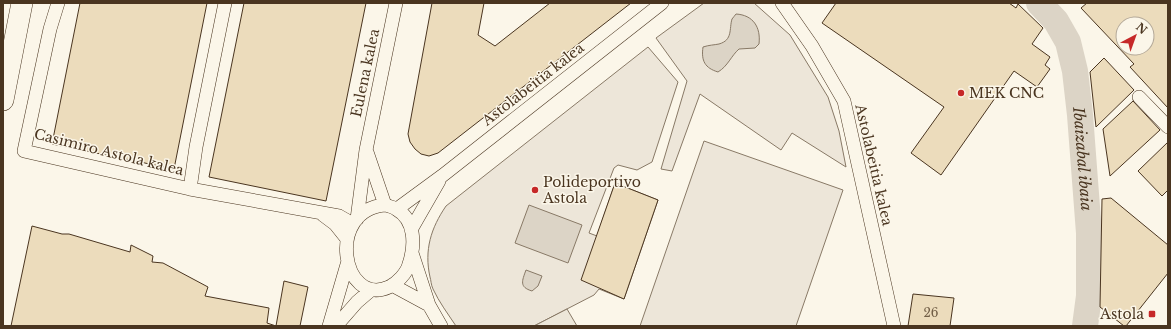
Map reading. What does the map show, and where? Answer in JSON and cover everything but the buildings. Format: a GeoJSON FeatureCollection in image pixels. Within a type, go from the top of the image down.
{"type":"FeatureCollection","features":[{"type":"Feature","properties":{"kind":"main road"},"geometry":{"type":"LineString","coordinates":[[3,100],[22,3]]}},
{"type":"Feature","properties":{"kind":"street","name":"Casimiro Astola kalea"},"geometry":{"type":"LineString","coordinates":[[58,3],[50,29],[24,151],[190,189],[339,216],[355,221]]}},
{"type":"Feature","properties":{"kind":"street","name":"Casimiro Astola kalea"},"geometry":{"type":"LineString","coordinates":[[190,189],[196,147],[225,3]]}},
{"type":"Feature","properties":{"kind":"street","name":"Eulena kalea"},"geometry":{"type":"LineString","coordinates":[[355,221],[366,150],[396,3]]}},
{"type":"Feature","properties":{"kind":"street","name":"Astolabeitia kalea"},"geometry":{"type":"LineString","coordinates":[[391,207],[442,176],[662,3]]}},
{"type":"Feature","properties":{"kind":"street","name":"Astolabeitia kalea"},"geometry":{"type":"LineString","coordinates":[[782,3],[812,46],[844,101],[894,326]]}},
{"type":"Feature","properties":{"kind":"street"},"geometry":{"type":"LineString","coordinates":[[1139,97],[1168,127]]}},
{"type":"Feature","properties":{"kind":"street"},"geometry":{"type":"LineString","coordinates":[[336,326],[357,302],[372,290],[384,289],[401,278],[408,267],[412,253],[412,228],[405,217],[391,207],[366,150]]}},
{"type":"Feature","properties":{"kind":"street","name":"Astolabeitia kalea"},"geometry":{"type":"LineString","coordinates":[[412,228],[442,176]]}},
{"type":"Feature","properties":{"kind":"street"},"geometry":{"type":"LineString","coordinates":[[372,290],[359,282],[352,274],[346,249],[347,239],[355,221],[366,210],[375,206],[391,207]]}},
{"type":"Feature","properties":{"kind":"street","name":"Casimiro Astola kalea"},"geometry":{"type":"LineString","coordinates":[[322,214],[335,224],[347,239]]}},
{"type":"Feature","properties":{"kind":"street"},"geometry":{"type":"LineString","coordinates":[[412,253],[429,305],[441,326]]}},
{"type":"Feature","properties":{"kind":"street"},"geometry":{"type":"LineString","coordinates":[[329,326],[348,261]]}},
{"type":"Feature","properties":{"kind":"street"},"geometry":{"type":"LineString","coordinates":[[392,285],[429,305]]}},
{"type":"Feature","properties":{"kind":"shaded area"},"geometry":{"type":"Polygon","coordinates":[[[704,3],[754,3],[790,35],[828,97],[839,131],[846,167],[792,133],[781,150],[700,94],[672,171],[661,169],[687,81],[656,38],[704,3]]]}},
{"type":"Feature","properties":{"kind":"shaded area"},"geometry":{"type":"Polygon","coordinates":[[[736,14],[747,17],[755,23],[759,32],[759,44],[755,48],[739,49],[718,72],[707,66],[703,60],[703,47],[719,44],[727,40],[730,34],[732,19],[736,14]]]}},
{"type":"Feature","properties":{"kind":"shaded area","name":"Polideportivo Astola"},"geometry":{"type":"Polygon","coordinates":[[[648,47],[678,82],[652,162],[637,170],[618,165],[614,168],[589,233],[597,236],[615,183],[658,200],[624,299],[599,289],[594,295],[534,326],[456,326],[433,289],[428,267],[428,248],[430,240],[436,223],[446,206],[648,47]]]}},
{"type":"Feature","properties":{"kind":"shaded area"},"geometry":{"type":"Polygon","coordinates":[[[704,141],[843,190],[796,326],[640,326],[704,141]]]}},
{"type":"Feature","properties":{"kind":"shaded area"},"geometry":{"type":"Polygon","coordinates":[[[529,205],[582,225],[568,263],[515,243],[529,205]]]}},
{"type":"Feature","properties":{"kind":"shaded area"},"geometry":{"type":"Polygon","coordinates":[[[526,270],[542,276],[538,286],[532,291],[525,288],[523,285],[523,277],[526,270]]]}},
{"type":"Feature","properties":{"kind":"shaded area"},"geometry":{"type":"Polygon","coordinates":[[[567,309],[577,326],[534,326],[567,309]]]}},
{"type":"Feature","properties":{"kind":"waterway","name":"Ibaizabal ibaia"},"geometry":{"type":"LineString","coordinates":[[1039,3],[1056,21],[1068,42],[1075,71],[1089,233],[1089,296],[1085,326]]}},
{"type":"Feature","properties":{"kind":"place","name":"MEK CNC"},"geometry":{"type":"Point","coordinates":[961,93]}},
{"type":"Feature","properties":{"kind":"place","name":"Polideportivo Astola"},"geometry":{"type":"Point","coordinates":[535,190]}},
{"type":"Feature","properties":{"kind":"place","name":"Astola"},"geometry":{"type":"Point","coordinates":[1152,314]}}]}
